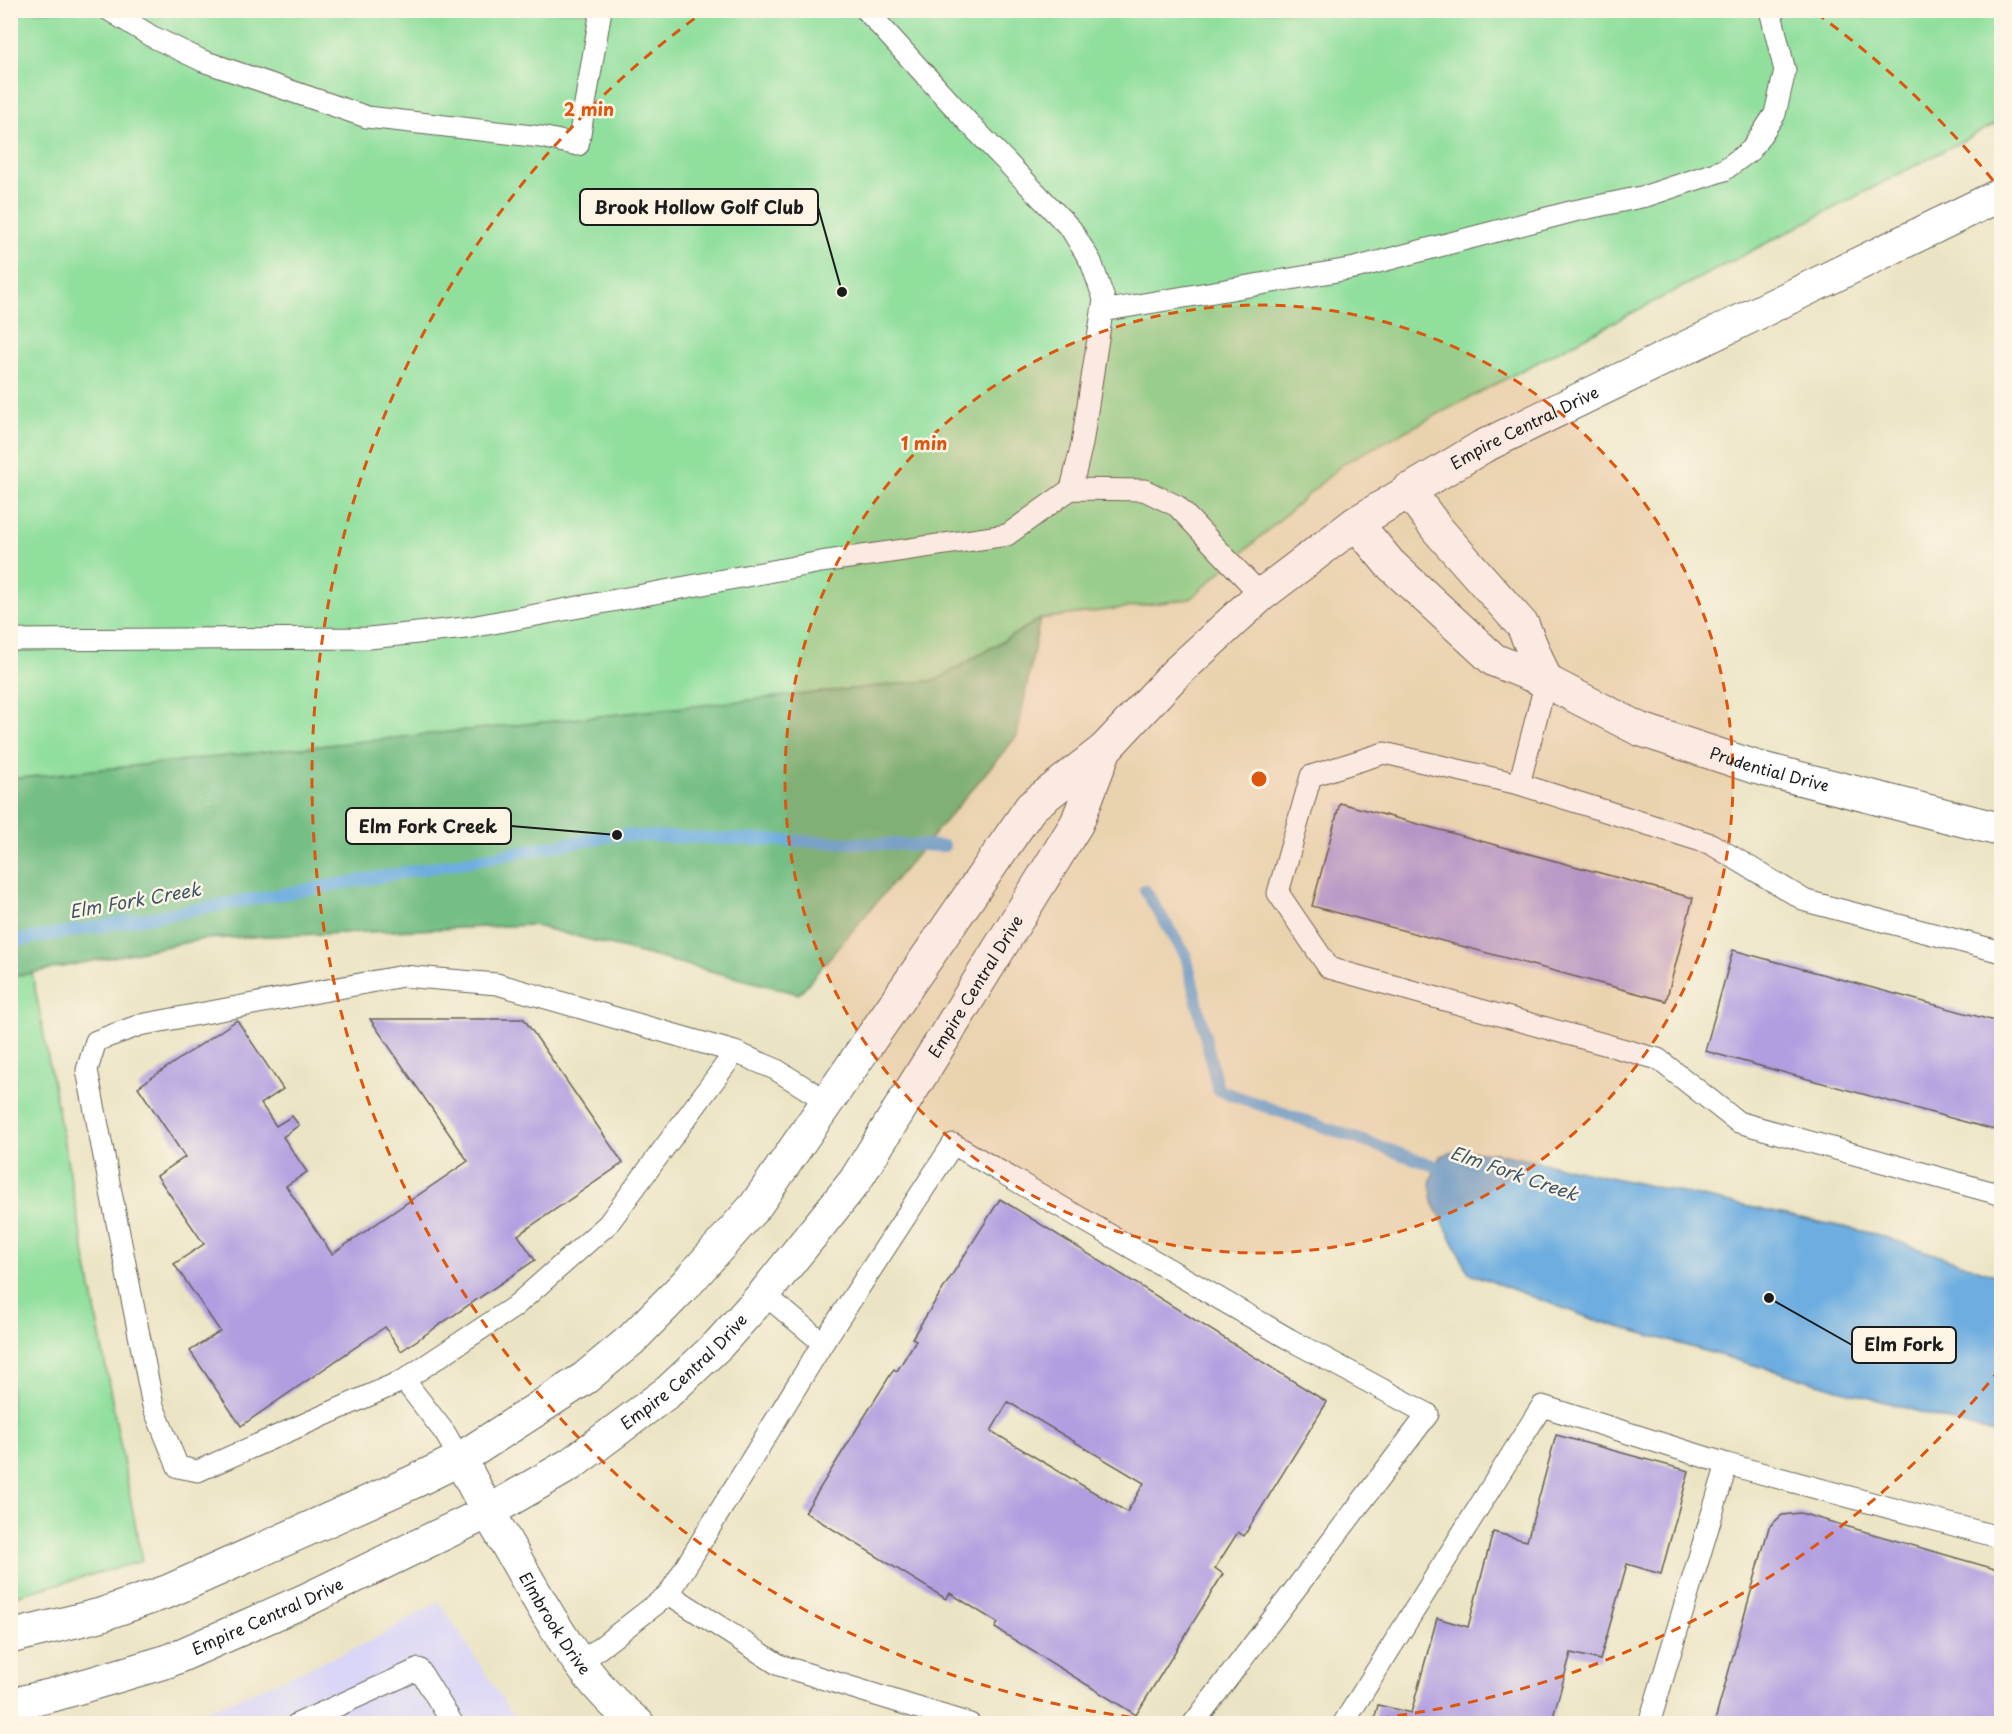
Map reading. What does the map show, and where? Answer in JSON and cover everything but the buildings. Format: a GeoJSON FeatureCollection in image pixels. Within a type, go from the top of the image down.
{"type":"FeatureCollection","features":[{"type":"Feature","properties":{"kind":"street","name":"Empire Central Drive"},"geometry":{"type":"LineString","coordinates":[[10,1638],[100,1615],[169,1591],[460,1459],[585,1378],[631,1340],[687,1283],[756,1205],[1031,807],[1105,749],[1175,674],[1261,595],[1356,523],[1493,441],[2001,194]]}},
{"type":"Feature","properties":{"kind":"street"},"geometry":{"type":"LineString","coordinates":[[1408,490],[1438,530],[1523,626],[1546,681]]}},
{"type":"Feature","properties":{"kind":"street","name":"Prudential Drive"},"geometry":{"type":"LineString","coordinates":[[1356,523],[1389,563],[1494,660],[1546,681],[1639,729],[1755,767],[2001,830]]}},
{"type":"Feature","properties":{"kind":"street","name":"Empire Central Drive"},"geometry":{"type":"LineString","coordinates":[[10,1705],[53,1695],[168,1661],[306,1600],[488,1512],[571,1464],[669,1391],[718,1345],[764,1294],[862,1171],[1077,823],[1105,749]]}},
{"type":"Feature","properties":{"kind":"street","name":"Elmbrook Drive"},"geometry":{"type":"LineString","coordinates":[[460,1459],[488,1512],[579,1664],[603,1692],[638,1724]]}},
{"type":"Feature","properties":{"kind":"lane"},"geometry":{"type":"LineString","coordinates":[[109,10],[151,36],[203,61],[367,117],[541,136],[578,145],[601,10]]}},
{"type":"Feature","properties":{"kind":"lane"},"geometry":{"type":"LineString","coordinates":[[866,10],[966,120],[1071,229],[1091,262],[1104,299],[1082,444],[1071,489]]}},
{"type":"Feature","properties":{"kind":"lane"},"geometry":{"type":"LineString","coordinates":[[1102,311],[1355,268],[1574,211],[1646,196],[1725,170],[1751,150],[1775,114],[1785,71],[1770,10]]}},
{"type":"Feature","properties":{"kind":"lane"},"geometry":{"type":"LineString","coordinates":[[10,640],[369,638],[466,628],[821,562],[1006,536],[1071,489],[1144,490],[1177,506],[1261,595]]}},
{"type":"Feature","properties":{"kind":"lane"},"geometry":{"type":"LineString","coordinates":[[1519,784],[1546,681]]}},
{"type":"Feature","properties":{"kind":"lane"},"geometry":{"type":"LineString","coordinates":[[2001,952],[1806,901],[1711,844],[1519,784],[1384,753],[1311,776],[1278,893],[1329,968],[1658,1059],[1738,1122],[2001,1195]]}},
{"type":"Feature","properties":{"kind":"lane"},"geometry":{"type":"LineString","coordinates":[[735,1052],[608,1224],[514,1307],[404,1380],[198,1471],[178,1467],[153,1406],[87,1070],[96,1041],[140,1025],[403,976],[497,984],[735,1052],[775,1069],[828,1102]]}},
{"type":"Feature","properties":{"kind":"lane"},"geometry":{"type":"LineString","coordinates":[[579,1664],[669,1594],[823,1343],[953,1144],[1289,1339],[1428,1414],[1193,1724]]}},
{"type":"Feature","properties":{"kind":"lane"},"geometry":{"type":"LineString","coordinates":[[764,1294],[823,1343]]}},
{"type":"Feature","properties":{"kind":"lane"},"geometry":{"type":"LineString","coordinates":[[404,1380],[445,1433],[460,1459]]}},
{"type":"Feature","properties":{"kind":"lane"},"geometry":{"type":"LineString","coordinates":[[1343,1724],[1542,1406],[1727,1464],[2001,1538]]}},
{"type":"Feature","properties":{"kind":"lane"},"geometry":{"type":"LineString","coordinates":[[1649,1724],[1727,1464]]}},
{"type":"Feature","properties":{"kind":"lane"},"geometry":{"type":"LineString","coordinates":[[669,1594],[779,1665],[970,1724]]}},
{"type":"Feature","properties":{"kind":"lane"},"geometry":{"type":"LineString","coordinates":[[297,1724],[419,1669],[453,1724]]}},
{"type":"Feature","properties":{"kind":"shaded area"},"geometry":{"type":"Polygon","coordinates":[[[439,1601],[509,1710],[525,1723],[166,1724],[239,1698],[371,1641],[439,1601]]]}},
{"type":"Feature","properties":{"kind":"green space"},"geometry":{"type":"Polygon","coordinates":[[[10,11],[2001,11],[2001,121],[1344,463],[1190,599],[1040,619],[937,680],[11,779],[10,11]]]}},
{"type":"Feature","properties":{"kind":"green space"},"geometry":{"type":"Polygon","coordinates":[[[1040,619],[1017,736],[799,994],[532,925],[204,939],[11,977],[11,779],[937,680],[1040,619]]]}},
{"type":"Feature","properties":{"kind":"green space"},"geometry":{"type":"Polygon","coordinates":[[[32,972],[142,1561],[11,1597],[10,977],[32,972]]]}},
{"type":"Feature","properties":{"kind":"water"},"geometry":{"type":"Polygon","coordinates":[[[1457,1151],[1496,1153],[1876,1234],[2001,1277],[2001,1435],[1592,1319],[1469,1273],[1433,1202],[1430,1183],[1440,1156],[1457,1151]]]}},
{"type":"Feature","properties":{"kind":"waterway","name":"Elm Fork Creek"},"geometry":{"type":"LineString","coordinates":[[10,942],[617,835],[944,846]]}},
{"type":"Feature","properties":{"kind":"waterway","name":"Elm Fork Creek"},"geometry":{"type":"LineString","coordinates":[[1145,890],[1186,956],[1218,1090],[1452,1172]]}},
{"type":"Feature","properties":{"kind":"place","name":"Brook Hollow Golf Club"},"geometry":{"type":"Point","coordinates":[842,292]}},
{"type":"Feature","properties":{"kind":"place","name":"Elm Fork Creek"},"geometry":{"type":"Point","coordinates":[617,835]}},
{"type":"Feature","properties":{"kind":"place","name":"Elm Fork"},"geometry":{"type":"Point","coordinates":[1769,1298]}}]}
